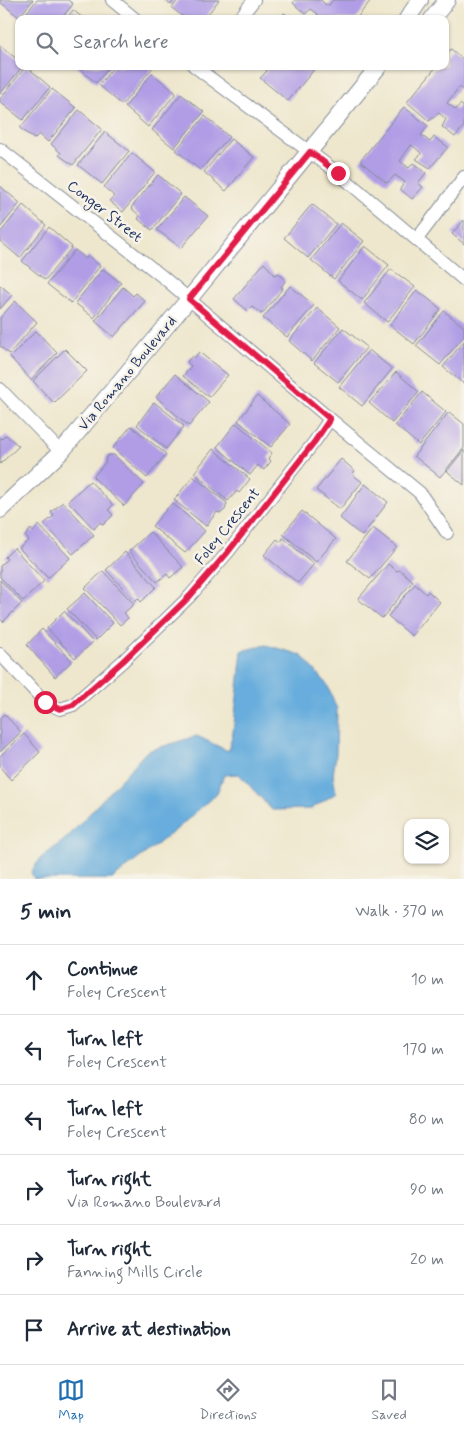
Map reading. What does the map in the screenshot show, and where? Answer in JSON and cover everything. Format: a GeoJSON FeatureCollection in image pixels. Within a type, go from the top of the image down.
{"type":"FeatureCollection","features":[{"type":"Feature","properties":{"kind":"street"},"geometry":{"type":"LineString","coordinates":[[112,0],[130,15]]}},
{"type":"Feature","properties":{"kind":"street"},"geometry":{"type":"LineString","coordinates":[[241,15],[254,0]]}},
{"type":"Feature","properties":{"kind":"street"},"geometry":{"type":"LineString","coordinates":[[410,15],[420,0]]}},
{"type":"Feature","properties":{"kind":"street"},"geometry":{"type":"LineString","coordinates":[[435,15],[447,0]]}},
{"type":"Feature","properties":{"kind":"street"},"geometry":{"type":"LineString","coordinates":[[201,70],[310,152],[464,280]]}},
{"type":"Feature","properties":{"kind":"street","name":"Via Romano Boulevard"},"geometry":{"type":"LineString","coordinates":[[0,510],[61,452],[376,70]]}},
{"type":"Feature","properties":{"kind":"street","name":"Conger Street"},"geometry":{"type":"LineString","coordinates":[[0,149],[189,299]]}},
{"type":"Feature","properties":{"kind":"street"},"geometry":{"type":"LineString","coordinates":[[417,239],[464,177]]}},
{"type":"Feature","properties":{"kind":"street"},"geometry":{"type":"LineString","coordinates":[[189,299],[420,493],[447,533]]}},
{"type":"Feature","properties":{"kind":"street"},"geometry":{"type":"LineString","coordinates":[[0,389],[61,452]]}},
{"type":"Feature","properties":{"kind":"street","name":"Foley Crescent"},"geometry":{"type":"LineString","coordinates":[[0,654],[45,702],[60,709],[73,705],[123,661],[190,596],[228,552],[310,449],[330,419]]}},
{"type":"Feature","properties":{"kind":"water"},"geometry":{"type":"Polygon","coordinates":[[[266,645],[301,655],[327,684],[337,709],[336,754],[333,775],[336,793],[311,809],[272,810],[239,774],[224,775],[217,793],[177,829],[112,879],[34,879],[31,872],[41,858],[67,838],[147,751],[197,736],[228,751],[233,733],[242,651],[266,645]]]}},
{"type":"Feature","properties":{"kind":"building"},"geometry":{"type":"Polygon","coordinates":[[[0,0],[33,0],[21,15],[16,15],[0,0]]]}},
{"type":"Feature","properties":{"kind":"building"},"geometry":{"type":"Polygon","coordinates":[[[37,0],[68,0],[73,4],[64,15],[24,15],[37,0]]]}},
{"type":"Feature","properties":{"kind":"building"},"geometry":{"type":"Polygon","coordinates":[[[165,0],[174,0],[171,5],[165,0]]]}},
{"type":"Feature","properties":{"kind":"building"},"geometry":{"type":"Polygon","coordinates":[[[178,0],[219,0],[207,15],[181,15],[172,8],[178,0]]]}},
{"type":"Feature","properties":{"kind":"building"},"geometry":{"type":"Polygon","coordinates":[[[295,0],[321,0],[326,5],[329,5],[333,0],[371,0],[359,15],[318,15],[311,9],[305,14],[293,3],[295,0]]]}},
{"type":"Feature","properties":{"kind":"building"},"geometry":{"type":"Polygon","coordinates":[[[73,10],[79,15],[69,15],[73,10]]]}},
{"type":"Feature","properties":{"kind":"building"},"geometry":{"type":"Polygon","coordinates":[[[0,45],[15,58],[15,70],[20,70],[0,94],[0,45]]]}},
{"type":"Feature","properties":{"kind":"building"},"geometry":{"type":"Polygon","coordinates":[[[451,49],[464,60],[464,91],[459,87],[447,103],[456,110],[460,104],[464,107],[464,126],[455,137],[442,127],[446,119],[439,113],[429,121],[407,102],[434,70],[449,70],[449,51],[451,49]]]}},
{"type":"Feature","properties":{"kind":"building"},"geometry":{"type":"Polygon","coordinates":[[[23,70],[31,70],[50,87],[23,120],[0,102],[0,99],[23,70]]]}},
{"type":"Feature","properties":{"kind":"building"},"geometry":{"type":"Polygon","coordinates":[[[81,70],[107,70],[96,83],[81,70]]]}},
{"type":"Feature","properties":{"kind":"building"},"geometry":{"type":"Polygon","coordinates":[[[111,70],[151,70],[122,105],[99,85],[111,70]]]}},
{"type":"Feature","properties":{"kind":"building"},"geometry":{"type":"Polygon","coordinates":[[[314,70],[288,101],[260,78],[267,71],[314,70]]]}},
{"type":"Feature","properties":{"kind":"building"},"geometry":{"type":"Polygon","coordinates":[[[152,73],[176,93],[148,127],[125,107],[152,73]]]}},
{"type":"Feature","properties":{"kind":"building"},"geometry":{"type":"Polygon","coordinates":[[[52,89],[76,108],[48,142],[39,134],[34,139],[20,128],[52,89]]]}},
{"type":"Feature","properties":{"kind":"building"},"geometry":{"type":"Polygon","coordinates":[[[181,94],[204,112],[174,148],[152,130],[181,94]]]}},
{"type":"Feature","properties":{"kind":"building"},"geometry":{"type":"Polygon","coordinates":[[[404,107],[428,126],[421,135],[430,142],[434,137],[448,147],[430,168],[416,159],[421,154],[411,145],[400,161],[409,168],[413,163],[426,173],[418,183],[423,187],[412,199],[400,189],[405,182],[395,175],[387,183],[360,161],[404,107]]]}},
{"type":"Feature","properties":{"kind":"building"},"geometry":{"type":"Polygon","coordinates":[[[79,110],[102,129],[73,165],[59,155],[61,153],[51,144],[79,110]]]}},
{"type":"Feature","properties":{"kind":"building"},"geometry":{"type":"Polygon","coordinates":[[[205,116],[229,137],[200,170],[176,150],[205,116]]]}},
{"type":"Feature","properties":{"kind":"building"},"geometry":{"type":"Polygon","coordinates":[[[105,132],[129,151],[102,184],[78,165],[105,132]]]}},
{"type":"Feature","properties":{"kind":"building"},"geometry":{"type":"Polygon","coordinates":[[[231,139],[254,157],[226,191],[204,172],[231,139]]]}},
{"type":"Feature","properties":{"kind":"building"},"geometry":{"type":"Polygon","coordinates":[[[132,153],[155,172],[123,212],[109,201],[114,196],[104,187],[132,153]]]}},
{"type":"Feature","properties":{"kind":"building"},"geometry":{"type":"Polygon","coordinates":[[[158,175],[181,194],[152,230],[138,219],[140,216],[131,208],[158,175]]]}},
{"type":"Feature","properties":{"kind":"building"},"geometry":{"type":"Polygon","coordinates":[[[0,186],[20,203],[0,228],[0,186]]]}},
{"type":"Feature","properties":{"kind":"building"},"geometry":{"type":"Polygon","coordinates":[[[184,197],[208,216],[181,248],[157,230],[184,197]]]}},
{"type":"Feature","properties":{"kind":"building"},"geometry":{"type":"Polygon","coordinates":[[[312,204],[336,224],[308,258],[284,238],[312,204]]]}},
{"type":"Feature","properties":{"kind":"building"},"geometry":{"type":"Polygon","coordinates":[[[23,205],[46,225],[20,258],[0,241],[0,233],[23,205]]]}},
{"type":"Feature","properties":{"kind":"building"},"geometry":{"type":"Polygon","coordinates":[[[464,220],[464,244],[452,234],[464,220]]]}},
{"type":"Feature","properties":{"kind":"building"},"geometry":{"type":"Polygon","coordinates":[[[341,223],[364,241],[334,279],[311,260],[341,223]]]}},
{"type":"Feature","properties":{"kind":"building"},"geometry":{"type":"Polygon","coordinates":[[[49,227],[72,247],[45,280],[22,261],[49,227]]]}},
{"type":"Feature","properties":{"kind":"building"},"geometry":{"type":"Polygon","coordinates":[[[365,246],[389,265],[362,300],[338,281],[365,246]]]}},
{"type":"Feature","properties":{"kind":"building"},"geometry":{"type":"Polygon","coordinates":[[[75,250],[86,259],[88,256],[100,266],[71,303],[47,284],[75,250]]]}},
{"type":"Feature","properties":{"kind":"building"},"geometry":{"type":"Polygon","coordinates":[[[264,263],[275,275],[278,273],[285,281],[281,287],[283,288],[262,314],[252,307],[248,311],[234,299],[264,263]]]}},
{"type":"Feature","properties":{"kind":"building"},"geometry":{"type":"Polygon","coordinates":[[[103,269],[121,283],[94,318],[75,303],[103,269]]]}},
{"type":"Feature","properties":{"kind":"building"},"geometry":{"type":"Polygon","coordinates":[[[391,269],[415,287],[387,322],[364,303],[391,269]]]}},
{"type":"Feature","properties":{"kind":"building"},"geometry":{"type":"Polygon","coordinates":[[[0,285],[12,295],[0,309],[0,285]]]}},
{"type":"Feature","properties":{"kind":"building"},"geometry":{"type":"Polygon","coordinates":[[[290,286],[314,305],[287,337],[263,318],[290,286]]]}},
{"type":"Feature","properties":{"kind":"building"},"geometry":{"type":"Polygon","coordinates":[[[123,287],[133,296],[136,293],[145,301],[114,337],[95,321],[123,287]]]}},
{"type":"Feature","properties":{"kind":"building"},"geometry":{"type":"Polygon","coordinates":[[[417,290],[441,309],[414,344],[390,325],[417,290]]]}},
{"type":"Feature","properties":{"kind":"building"},"geometry":{"type":"Polygon","coordinates":[[[15,301],[37,322],[9,354],[0,346],[0,318],[15,301]]]}},
{"type":"Feature","properties":{"kind":"building"},"geometry":{"type":"Polygon","coordinates":[[[317,308],[340,327],[312,361],[289,341],[317,308]]]}},
{"type":"Feature","properties":{"kind":"building"},"geometry":{"type":"Polygon","coordinates":[[[444,311],[464,327],[464,336],[440,365],[416,346],[444,311]]]}},
{"type":"Feature","properties":{"kind":"building"},"geometry":{"type":"Polygon","coordinates":[[[343,328],[367,347],[338,382],[314,363],[343,328]]]}},
{"type":"Feature","properties":{"kind":"building"},"geometry":{"type":"Polygon","coordinates":[[[36,331],[57,353],[31,380],[10,357],[36,331]]]}},
{"type":"Feature","properties":{"kind":"building"},"geometry":{"type":"Polygon","coordinates":[[[464,341],[464,384],[443,367],[464,341]]]}},
{"type":"Feature","properties":{"kind":"building"},"geometry":{"type":"Polygon","coordinates":[[[65,349],[87,371],[54,403],[33,381],[65,349]]]}},
{"type":"Feature","properties":{"kind":"building"},"geometry":{"type":"Polygon","coordinates":[[[369,350],[392,369],[362,406],[339,387],[369,350]]]}},
{"type":"Feature","properties":{"kind":"building"},"geometry":{"type":"Polygon","coordinates":[[[199,352],[228,375],[209,397],[183,376],[191,366],[187,362],[199,352]]]}},
{"type":"Feature","properties":{"kind":"building"},"geometry":{"type":"Polygon","coordinates":[[[396,372],[419,392],[392,423],[369,403],[396,372]]]}},
{"type":"Feature","properties":{"kind":"building"},"geometry":{"type":"Polygon","coordinates":[[[175,374],[209,402],[189,426],[156,397],[175,374]]]}},
{"type":"Feature","properties":{"kind":"building"},"geometry":{"type":"Polygon","coordinates":[[[422,392],[446,412],[419,445],[395,425],[422,392]]]}},
{"type":"Feature","properties":{"kind":"building"},"geometry":{"type":"Polygon","coordinates":[[[257,396],[290,424],[271,447],[238,421],[257,396]]]}},
{"type":"Feature","properties":{"kind":"building"},"geometry":{"type":"Polygon","coordinates":[[[154,402],[184,426],[166,449],[137,425],[154,402]]]}},
{"type":"Feature","properties":{"kind":"building"},"geometry":{"type":"Polygon","coordinates":[[[449,412],[464,424],[464,448],[440,477],[414,456],[449,412]]]}},
{"type":"Feature","properties":{"kind":"building"},"geometry":{"type":"Polygon","coordinates":[[[236,423],[272,453],[268,458],[271,461],[264,470],[258,465],[250,475],[217,447],[236,423]]]}},
{"type":"Feature","properties":{"kind":"building"},"geometry":{"type":"Polygon","coordinates":[[[131,426],[166,454],[147,478],[113,448],[131,426]]]}},
{"type":"Feature","properties":{"kind":"building"},"geometry":{"type":"Polygon","coordinates":[[[6,435],[19,446],[0,464],[0,437],[2,439],[6,435]]]}},
{"type":"Feature","properties":{"kind":"building"},"geometry":{"type":"Polygon","coordinates":[[[213,449],[250,479],[239,493],[237,491],[228,501],[194,473],[213,449]]]}},
{"type":"Feature","properties":{"kind":"building"},"geometry":{"type":"Polygon","coordinates":[[[464,450],[464,485],[447,471],[464,450]]]}},
{"type":"Feature","properties":{"kind":"building"},"geometry":{"type":"Polygon","coordinates":[[[109,455],[114,455],[144,484],[124,506],[93,477],[109,455]]]}},
{"type":"Feature","properties":{"kind":"building"},"geometry":{"type":"Polygon","coordinates":[[[341,459],[355,471],[352,474],[362,482],[340,509],[316,490],[341,459]]]}},
{"type":"Feature","properties":{"kind":"building"},"geometry":{"type":"Polygon","coordinates":[[[193,476],[227,503],[225,510],[221,513],[217,512],[206,526],[174,500],[193,476]]]}},
{"type":"Feature","properties":{"kind":"building"},"geometry":{"type":"Polygon","coordinates":[[[90,481],[113,505],[108,510],[113,515],[103,525],[100,522],[94,529],[68,501],[90,481]]]}},
{"type":"Feature","properties":{"kind":"building"},"geometry":{"type":"Polygon","coordinates":[[[365,484],[388,502],[362,536],[340,518],[365,484]]]}},
{"type":"Feature","properties":{"kind":"building"},"geometry":{"type":"Polygon","coordinates":[[[63,502],[94,535],[73,554],[44,524],[54,516],[51,512],[63,502]]]}},
{"type":"Feature","properties":{"kind":"building"},"geometry":{"type":"Polygon","coordinates":[[[172,503],[205,531],[185,553],[152,526],[172,503]]]}},
{"type":"Feature","properties":{"kind":"building"},"geometry":{"type":"Polygon","coordinates":[[[302,511],[336,539],[316,562],[283,534],[302,511]]]}},
{"type":"Feature","properties":{"kind":"building"},"geometry":{"type":"Polygon","coordinates":[[[39,525],[70,558],[48,578],[19,548],[29,540],[25,536],[31,529],[33,532],[39,525]]]}},
{"type":"Feature","properties":{"kind":"building"},"geometry":{"type":"Polygon","coordinates":[[[373,528],[397,547],[370,579],[347,561],[373,528]]]}},
{"type":"Feature","properties":{"kind":"building"},"geometry":{"type":"Polygon","coordinates":[[[150,532],[183,567],[170,578],[167,574],[157,582],[129,551],[150,532]]]}},
{"type":"Feature","properties":{"kind":"building"},"geometry":{"type":"Polygon","coordinates":[[[283,538],[314,564],[298,583],[264,555],[277,539],[281,542],[283,538]]]}},
{"type":"Feature","properties":{"kind":"building"},"geometry":{"type":"Polygon","coordinates":[[[14,548],[44,581],[23,601],[0,577],[0,566],[7,559],[5,557],[14,548]]]}},
{"type":"Feature","properties":{"kind":"building"},"geometry":{"type":"Polygon","coordinates":[[[125,552],[156,587],[141,602],[138,598],[135,601],[106,570],[125,552]]]}},
{"type":"Feature","properties":{"kind":"building"},"geometry":{"type":"Polygon","coordinates":[[[388,564],[397,571],[400,570],[413,581],[382,618],[358,599],[388,564]]]}},
{"type":"Feature","properties":{"kind":"building"},"geometry":{"type":"Polygon","coordinates":[[[103,571],[134,604],[124,613],[128,618],[120,625],[85,588],[103,571]]]}},
{"type":"Feature","properties":{"kind":"building"},"geometry":{"type":"Polygon","coordinates":[[[0,580],[22,603],[3,622],[0,618],[0,580]]]}},
{"type":"Feature","properties":{"kind":"building"},"geometry":{"type":"Polygon","coordinates":[[[415,584],[426,594],[428,591],[440,602],[412,636],[388,616],[415,584]]]}},
{"type":"Feature","properties":{"kind":"building"},"geometry":{"type":"Polygon","coordinates":[[[85,593],[113,623],[96,640],[67,609],[85,593]]]}},
{"type":"Feature","properties":{"kind":"building"},"geometry":{"type":"Polygon","coordinates":[[[64,611],[93,642],[75,658],[47,628],[64,611]]]}},
{"type":"Feature","properties":{"kind":"building"},"geometry":{"type":"Polygon","coordinates":[[[42,629],[72,661],[55,677],[27,645],[42,629]]]}},
{"type":"Feature","properties":{"kind":"building"},"geometry":{"type":"Polygon","coordinates":[[[4,714],[21,732],[0,752],[0,718],[4,714]]]}},
{"type":"Feature","properties":{"kind":"building"},"geometry":{"type":"Polygon","coordinates":[[[24,734],[40,752],[11,780],[0,767],[0,756],[24,734]]]}},
{"type":"Feature","properties":{"kind":"route"},"geometry":{"type":"LineString","coordinates":[[45,702],[60,709],[73,705],[123,661],[190,596],[228,552],[330,419],[189,299],[310,152],[338,173]]}}]}
